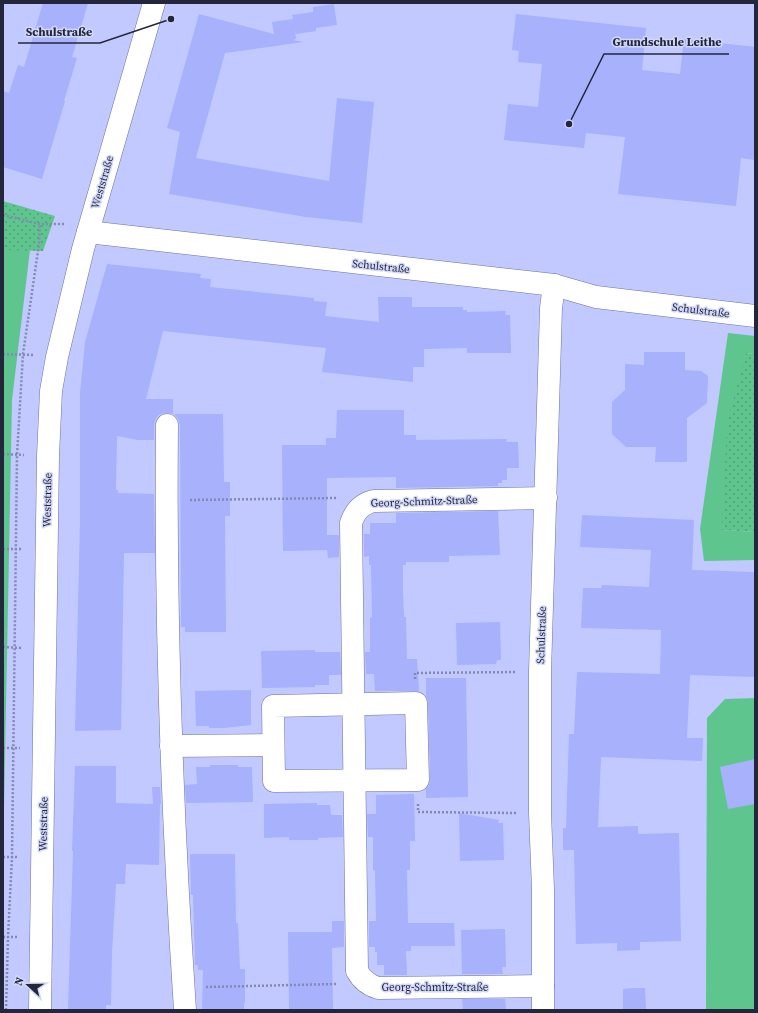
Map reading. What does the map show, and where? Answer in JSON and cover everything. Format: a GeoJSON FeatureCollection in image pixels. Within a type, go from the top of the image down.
{"type":"FeatureCollection","features":[{"type":"Feature","properties":{"kind":"street","name":"Weststraße"},"geometry":{"type":"LineString","coordinates":[[40,1010],[48,456],[51,391],[57,357],[89,228],[154,3]]}},
{"type":"Feature","properties":{"kind":"street","name":"Schulstraße"},"geometry":{"type":"LineString","coordinates":[[89,228],[554,285],[596,297],[755,316]]}},
{"type":"Feature","properties":{"kind":"street","name":"Schulstraße"},"geometry":{"type":"LineString","coordinates":[[542,986],[543,889],[540,813],[540,672],[551,316],[554,285]]}},
{"type":"Feature","properties":{"kind":"street"},"geometry":{"type":"LineString","coordinates":[[167,425],[166,500],[168,654],[185,1010]]}},
{"type":"Feature","properties":{"kind":"street","name":"Georg-Schmitz-Straße"},"geometry":{"type":"LineString","coordinates":[[542,986],[378,988],[370,986],[361,978],[357,971],[351,523],[354,515],[360,507],[367,502],[374,501],[546,498]]}},
{"type":"Feature","properties":{"kind":"street"},"geometry":{"type":"LineString","coordinates":[[416,704],[418,780],[274,781],[273,706],[354,705],[416,704]]}},
{"type":"Feature","properties":{"kind":"street"},"geometry":{"type":"LineString","coordinates":[[172,746],[273,745]]}},
{"type":"Feature","properties":{"kind":"street"},"geometry":{"type":"LineString","coordinates":[[542,986],[543,1010]]}},
{"type":"Feature","properties":{"kind":"path"},"geometry":{"type":"LineString","coordinates":[[3,215],[40,224],[89,228]]}},
{"type":"Feature","properties":{"kind":"path"},"geometry":{"type":"LineString","coordinates":[[6,1010],[12,857],[16,455],[23,354],[39,244],[40,224]]}},
{"type":"Feature","properties":{"kind":"path"},"geometry":{"type":"LineString","coordinates":[[3,354],[57,357]]}},
{"type":"Feature","properties":{"kind":"path"},"geometry":{"type":"LineString","coordinates":[[166,500],[346,498],[360,507]]}},
{"type":"Feature","properties":{"kind":"path"},"geometry":{"type":"LineString","coordinates":[[416,704],[415,673],[540,672]]}},
{"type":"Feature","properties":{"kind":"path"},"geometry":{"type":"LineString","coordinates":[[418,780],[418,812],[540,813]]}},
{"type":"Feature","properties":{"kind":"path"},"geometry":{"type":"LineString","coordinates":[[184,987],[343,984],[361,978]]}},
{"type":"Feature","properties":{"kind":"green space"},"geometry":{"type":"Polygon","coordinates":[[[3,201],[55,216],[43,251],[3,250],[3,201]]]}},
{"type":"Feature","properties":{"kind":"green space"},"geometry":{"type":"Polygon","coordinates":[[[3,250],[30,250],[12,400],[3,860],[3,250]]]}},
{"type":"Feature","properties":{"kind":"green space"},"geometry":{"type":"Polygon","coordinates":[[[728,333],[755,336],[755,354],[746,353],[722,530],[755,532],[755,560],[704,561],[700,529],[728,333]]]}},
{"type":"Feature","properties":{"kind":"green space"},"geometry":{"type":"Polygon","coordinates":[[[746,353],[755,354],[755,532],[722,530],[727,424],[746,353]]]}},
{"type":"Feature","properties":{"kind":"green space"},"geometry":{"type":"Polygon","coordinates":[[[755,698],[755,1010],[706,1010],[707,718],[725,699],[755,698]]]}},
{"type":"Feature","properties":{"kind":"building"},"geometry":{"type":"Polygon","coordinates":[[[43,3],[88,3],[72,57],[77,58],[42,179],[3,167],[3,91],[9,93],[18,65],[24,67],[43,3]]]}},
{"type":"Feature","properties":{"kind":"building"},"geometry":{"type":"Polygon","coordinates":[[[334,4],[337,25],[316,28],[316,31],[296,34],[295,29],[296,39],[293,40],[303,42],[225,53],[196,158],[329,181],[337,98],[374,102],[362,223],[306,217],[169,194],[180,132],[167,128],[199,14],[274,34],[272,22],[293,19],[292,15],[313,12],[313,7],[334,4]]]}},
{"type":"Feature","properties":{"kind":"building"},"geometry":{"type":"Polygon","coordinates":[[[516,14],[646,28],[642,70],[680,74],[684,39],[755,47],[755,160],[741,158],[736,206],[618,194],[625,137],[586,133],[584,148],[504,140],[508,104],[538,107],[542,64],[518,62],[519,51],[512,50],[516,14]]]}},
{"type":"Feature","properties":{"kind":"building"},"geometry":{"type":"Polygon","coordinates":[[[107,264],[201,274],[200,278],[211,279],[210,287],[314,298],[314,301],[327,302],[325,316],[379,322],[378,297],[412,297],[412,307],[463,307],[463,310],[467,310],[467,312],[506,311],[505,315],[510,315],[511,353],[467,353],[467,348],[424,349],[424,367],[413,367],[413,382],[322,372],[326,348],[163,331],[146,399],[173,399],[173,414],[160,414],[156,418],[154,425],[154,440],[138,440],[117,436],[116,490],[118,490],[118,493],[154,494],[155,553],[124,553],[121,730],[75,731],[80,522],[80,393],[85,342],[107,264]]]}},
{"type":"Feature","properties":{"kind":"building"},"geometry":{"type":"Polygon","coordinates":[[[644,352],[685,352],[685,370],[701,371],[708,376],[707,403],[687,418],[687,462],[655,462],[656,447],[626,447],[612,434],[612,402],[625,390],[625,364],[644,365],[644,352]]]}},
{"type":"Feature","properties":{"kind":"building"},"geometry":{"type":"Polygon","coordinates":[[[337,410],[404,410],[404,435],[416,435],[416,440],[507,439],[506,442],[518,442],[519,468],[507,468],[507,480],[502,480],[502,483],[498,483],[498,486],[396,488],[396,477],[327,478],[327,535],[339,535],[339,557],[328,558],[327,549],[283,551],[282,445],[326,445],[326,438],[336,438],[337,410]]]}},
{"type":"Feature","properties":{"kind":"building"},"geometry":{"type":"Polygon","coordinates":[[[174,414],[223,414],[224,482],[230,482],[230,516],[225,516],[226,632],[185,632],[185,627],[181,627],[180,425],[174,414]]]}},
{"type":"Feature","properties":{"kind":"building"},"geometry":{"type":"Polygon","coordinates":[[[498,511],[500,555],[449,556],[449,562],[406,562],[406,565],[403,565],[404,617],[406,617],[407,659],[417,659],[419,691],[375,691],[374,674],[366,674],[365,652],[370,652],[370,617],[372,618],[371,565],[369,565],[369,556],[364,557],[364,534],[370,534],[370,523],[396,523],[396,513],[498,511]]]}},
{"type":"Feature","properties":{"kind":"building"},"geometry":{"type":"Polygon","coordinates":[[[582,515],[694,520],[692,570],[755,572],[755,677],[690,675],[687,738],[703,738],[702,761],[601,757],[598,827],[638,826],[638,834],[679,833],[681,941],[640,942],[640,950],[617,951],[617,943],[576,944],[574,850],[563,850],[563,828],[566,828],[569,734],[574,734],[577,672],[660,674],[661,630],[581,628],[583,588],[601,588],[602,585],[649,587],[651,550],[580,547],[582,515]]]}},
{"type":"Feature","properties":{"kind":"building"},"geometry":{"type":"Polygon","coordinates":[[[500,622],[501,660],[497,660],[496,664],[457,665],[456,623],[500,622]]]}},
{"type":"Feature","properties":{"kind":"building"},"geometry":{"type":"Polygon","coordinates":[[[315,650],[315,652],[340,652],[341,675],[329,675],[329,685],[315,685],[315,687],[262,688],[261,651],[315,650]]]}},
{"type":"Feature","properties":{"kind":"building"},"geometry":{"type":"Polygon","coordinates":[[[426,678],[466,678],[468,797],[426,798],[426,789],[429,786],[430,780],[426,678]]]}},
{"type":"Feature","properties":{"kind":"building"},"geometry":{"type":"Polygon","coordinates":[[[251,690],[251,725],[224,728],[196,726],[195,691],[251,690]]]}},
{"type":"Feature","properties":{"kind":"building"},"geometry":{"type":"Polygon","coordinates":[[[755,759],[755,804],[728,809],[720,767],[755,759]]]}},
{"type":"Feature","properties":{"kind":"building"},"geometry":{"type":"Polygon","coordinates":[[[210,765],[238,765],[238,767],[252,767],[253,802],[186,803],[185,785],[197,784],[196,767],[210,767],[210,765]]]}},
{"type":"Feature","properties":{"kind":"building"},"geometry":{"type":"Polygon","coordinates":[[[75,766],[116,766],[116,803],[153,804],[152,787],[160,787],[161,804],[159,865],[126,864],[125,884],[116,884],[111,1005],[106,1005],[106,1010],[68,1010],[75,766]]]}},
{"type":"Feature","properties":{"kind":"building"},"geometry":{"type":"Polygon","coordinates":[[[414,794],[415,841],[410,841],[410,870],[407,870],[408,923],[454,923],[455,946],[411,946],[411,951],[406,951],[407,975],[384,975],[384,965],[377,965],[377,952],[375,952],[375,947],[369,947],[369,921],[376,921],[373,837],[368,837],[367,814],[376,814],[376,795],[414,794]]]}},
{"type":"Feature","properties":{"kind":"building"},"geometry":{"type":"Polygon","coordinates":[[[317,803],[317,805],[330,805],[331,815],[342,815],[343,837],[318,838],[318,840],[289,840],[289,837],[264,838],[264,804],[317,803]]]}},
{"type":"Feature","properties":{"kind":"building"},"geometry":{"type":"Polygon","coordinates":[[[459,813],[499,820],[498,823],[503,823],[504,860],[460,861],[459,813]]]}},
{"type":"Feature","properties":{"kind":"building"},"geometry":{"type":"Polygon","coordinates":[[[190,854],[235,854],[236,923],[238,923],[240,969],[245,969],[244,1010],[202,1010],[203,970],[198,970],[198,965],[195,965],[190,854]]]}},
{"type":"Feature","properties":{"kind":"building"},"geometry":{"type":"Polygon","coordinates":[[[332,921],[344,921],[344,947],[332,948],[333,1010],[289,1010],[288,932],[332,932],[332,921]]]}},
{"type":"Feature","properties":{"kind":"building"},"geometry":{"type":"Polygon","coordinates":[[[505,929],[506,967],[502,967],[503,974],[462,974],[461,930],[505,929]]]}},
{"type":"Feature","properties":{"kind":"building"},"geometry":{"type":"Polygon","coordinates":[[[645,988],[646,1010],[623,1010],[623,989],[645,988]]]}},
{"type":"Feature","properties":{"kind":"building"},"geometry":{"type":"Polygon","coordinates":[[[462,999],[505,999],[506,1010],[463,1010],[462,999]]]}},
{"type":"Feature","properties":{"kind":"place","name":"Schulstraße"},"geometry":{"type":"Point","coordinates":[171,19]}},
{"type":"Feature","properties":{"kind":"place","name":"Grundschule Leithe"},"geometry":{"type":"Point","coordinates":[569,124]}}]}
